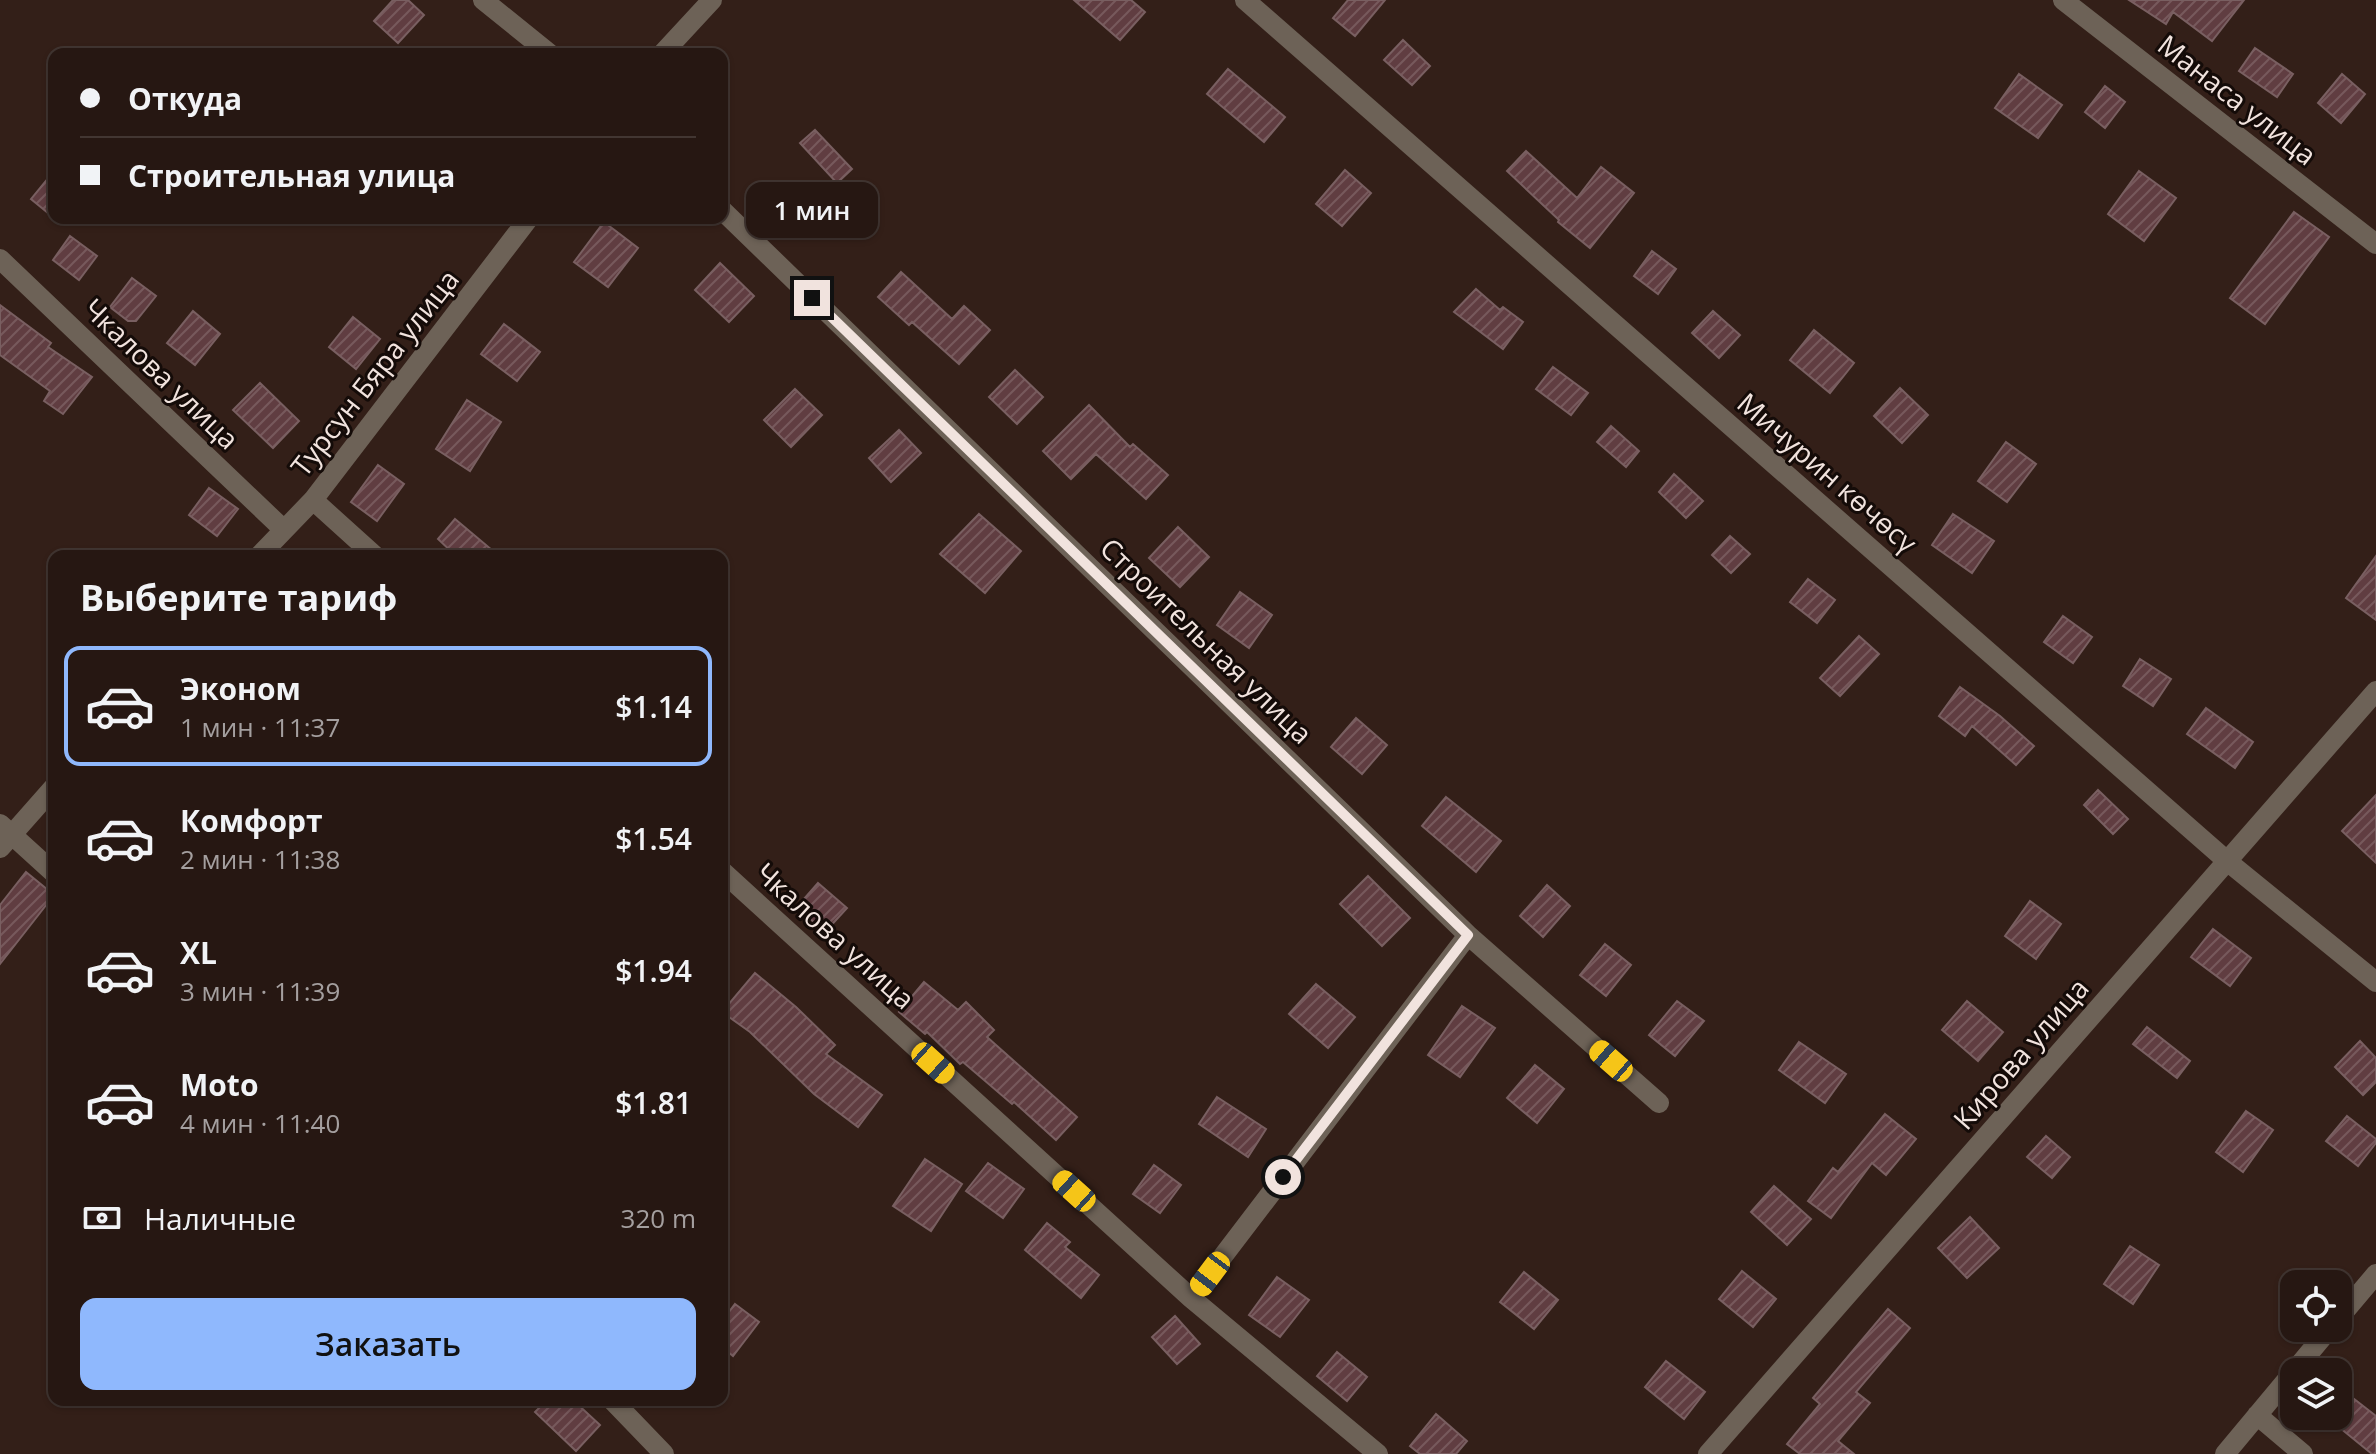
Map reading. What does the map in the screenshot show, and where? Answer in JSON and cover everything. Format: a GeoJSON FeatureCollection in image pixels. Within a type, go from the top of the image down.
{"type":"FeatureCollection","features":[{"type":"Feature","properties":{"kind":"street"},"geometry":{"type":"LineString","coordinates":[[483,0],[543,48]]}},
{"type":"Feature","properties":{"kind":"street"},"geometry":{"type":"LineString","coordinates":[[668,48],[712,0]]}},
{"type":"Feature","properties":{"kind":"street","name":"Мичурин көчөсү"},"geometry":{"type":"LineString","coordinates":[[1245,0],[2227,861],[2376,982]]}},
{"type":"Feature","properties":{"kind":"street","name":"Манаса улица"},"geometry":{"type":"LineString","coordinates":[[2063,0],[2376,244]]}},
{"type":"Feature","properties":{"kind":"street","name":"Строительная улица"},"geometry":{"type":"LineString","coordinates":[[728,216],[1468,935],[1659,1103]]}},
{"type":"Feature","properties":{"kind":"street","name":"Турсун Бяра улица"},"geometry":{"type":"LineString","coordinates":[[264,550],[313,500],[524,224]]}},
{"type":"Feature","properties":{"kind":"street","name":"Чкалова улица"},"geometry":{"type":"LineString","coordinates":[[0,259],[283,529]]}},
{"type":"Feature","properties":{"kind":"street"},"geometry":{"type":"LineString","coordinates":[[313,500],[368,550]]}},
{"type":"Feature","properties":{"kind":"street","name":"Кирова улица"},"geometry":{"type":"LineString","coordinates":[[1708,1454],[2376,691]]}},
{"type":"Feature","properties":{"kind":"street"},"geometry":{"type":"LineString","coordinates":[[48,793],[4,835],[48,868]]}},
{"type":"Feature","properties":{"kind":"street","name":"Чкалова улица"},"geometry":{"type":"LineString","coordinates":[[728,876],[1191,1298],[1378,1454]]}},
{"type":"Feature","properties":{"kind":"street"},"geometry":{"type":"LineString","coordinates":[[1191,1298],[1468,935]]}},
{"type":"Feature","properties":{"kind":"street"},"geometry":{"type":"LineString","coordinates":[[2352,1302],[2376,1274]]}},
{"type":"Feature","properties":{"kind":"street"},"geometry":{"type":"LineString","coordinates":[[2225,1454],[2318,1342]]}},
{"type":"Feature","properties":{"kind":"street"},"geometry":{"type":"LineString","coordinates":[[618,1406],[664,1454]]}},
{"type":"Feature","properties":{"kind":"street"},"geometry":{"type":"LineString","coordinates":[[2257,1415],[2303,1454]]}},
{"type":"Feature","properties":{"kind":"building"},"geometry":{"type":"Polygon","coordinates":[[[393,0],[408,0],[424,15],[398,43],[374,21],[393,0]]]}},
{"type":"Feature","properties":{"kind":"building"},"geometry":{"type":"Polygon","coordinates":[[[1074,0],[1131,0],[1145,12],[1120,40],[1074,0]]]}},
{"type":"Feature","properties":{"kind":"building"},"geometry":{"type":"Polygon","coordinates":[[[1348,0],[1385,0],[1355,36],[1333,18],[1348,0]]]}},
{"type":"Feature","properties":{"kind":"building"},"geometry":{"type":"Polygon","coordinates":[[[2129,0],[2244,0],[2212,41],[2173,12],[2166,24],[2129,0]]]}},
{"type":"Feature","properties":{"kind":"building"},"geometry":{"type":"Polygon","coordinates":[[[1403,40],[1430,66],[1412,85],[1384,60],[1403,40]]]}},
{"type":"Feature","properties":{"kind":"building"},"geometry":{"type":"Polygon","coordinates":[[[2255,48],[2293,74],[2277,97],[2239,71],[2255,48]]]}},
{"type":"Feature","properties":{"kind":"building"},"geometry":{"type":"Polygon","coordinates":[[[1228,69],[1285,117],[1264,142],[1207,94],[1228,69]]]}},
{"type":"Feature","properties":{"kind":"building"},"geometry":{"type":"Polygon","coordinates":[[[2019,74],[2062,105],[2038,138],[1995,108],[2019,74]]]}},
{"type":"Feature","properties":{"kind":"building"},"geometry":{"type":"Polygon","coordinates":[[[2342,74],[2365,94],[2341,123],[2318,103],[2342,74]]]}},
{"type":"Feature","properties":{"kind":"building"},"geometry":{"type":"Polygon","coordinates":[[[2105,86],[2125,102],[2105,128],[2085,112],[2105,86]]]}},
{"type":"Feature","properties":{"kind":"building"},"geometry":{"type":"Polygon","coordinates":[[[815,130],[852,169],[837,183],[800,143],[815,130]]]}},
{"type":"Feature","properties":{"kind":"building"},"geometry":{"type":"Polygon","coordinates":[[[1526,151],[1577,198],[1601,167],[1634,193],[1590,248],[1558,222],[1507,171],[1526,151]]]}},
{"type":"Feature","properties":{"kind":"building"},"geometry":{"type":"Polygon","coordinates":[[[1345,170],[1371,193],[1342,226],[1316,204],[1345,170]]]}},
{"type":"Feature","properties":{"kind":"building"},"geometry":{"type":"Polygon","coordinates":[[[2139,171],[2176,198],[2144,241],[2108,214],[2139,171]]]}},
{"type":"Feature","properties":{"kind":"building"},"geometry":{"type":"Polygon","coordinates":[[[48,178],[48,213],[31,199],[48,178]]]}},
{"type":"Feature","properties":{"kind":"building"},"geometry":{"type":"Polygon","coordinates":[[[2294,212],[2329,237],[2265,324],[2230,298],[2294,212]]]}},
{"type":"Feature","properties":{"kind":"building"},"geometry":{"type":"Polygon","coordinates":[[[602,224],[638,248],[608,287],[574,262],[602,224]]]}},
{"type":"Feature","properties":{"kind":"building"},"geometry":{"type":"Polygon","coordinates":[[[70,236],[97,256],[79,280],[53,260],[70,236]]]}},
{"type":"Feature","properties":{"kind":"building"},"geometry":{"type":"Polygon","coordinates":[[[1652,251],[1676,269],[1658,294],[1634,276],[1652,251]]]}},
{"type":"Feature","properties":{"kind":"building"},"geometry":{"type":"Polygon","coordinates":[[[720,263],[754,296],[729,322],[695,290],[720,263]]]}},
{"type":"Feature","properties":{"kind":"building"},"geometry":{"type":"Polygon","coordinates":[[[901,272],[952,319],[964,306],[990,330],[959,364],[912,322],[909,325],[878,297],[901,272]]]}},
{"type":"Feature","properties":{"kind":"building"},"geometry":{"type":"Polygon","coordinates":[[[132,278],[156,296],[136,321],[128,321],[110,307],[132,278]]]}},
{"type":"Feature","properties":{"kind":"building"},"geometry":{"type":"Polygon","coordinates":[[[1476,289],[1500,310],[1503,307],[1523,322],[1503,349],[1454,312],[1476,289]]]}},
{"type":"Feature","properties":{"kind":"building"},"geometry":{"type":"Polygon","coordinates":[[[0,305],[51,343],[48,347],[92,377],[63,414],[44,401],[50,391],[0,355],[0,305]]]}},
{"type":"Feature","properties":{"kind":"building"},"geometry":{"type":"Polygon","coordinates":[[[193,311],[220,334],[195,365],[167,343],[193,311]]]}},
{"type":"Feature","properties":{"kind":"building"},"geometry":{"type":"Polygon","coordinates":[[[1713,311],[1740,335],[1719,358],[1692,333],[1713,311]]]}},
{"type":"Feature","properties":{"kind":"building"},"geometry":{"type":"Polygon","coordinates":[[[353,317],[380,339],[356,369],[329,347],[353,317]]]}},
{"type":"Feature","properties":{"kind":"building"},"geometry":{"type":"Polygon","coordinates":[[[504,324],[540,352],[517,381],[481,354],[504,324]]]}},
{"type":"Feature","properties":{"kind":"building"},"geometry":{"type":"Polygon","coordinates":[[[1814,330],[1854,363],[1830,393],[1790,360],[1814,330]]]}},
{"type":"Feature","properties":{"kind":"building"},"geometry":{"type":"Polygon","coordinates":[[[1553,367],[1588,393],[1571,415],[1536,389],[1553,367]]]}},
{"type":"Feature","properties":{"kind":"building"},"geometry":{"type":"Polygon","coordinates":[[[1015,370],[1043,397],[1017,424],[989,397],[1015,370]]]}},
{"type":"Feature","properties":{"kind":"building"},"geometry":{"type":"Polygon","coordinates":[[[260,383],[299,421],[273,448],[233,410],[260,383]]]}},
{"type":"Feature","properties":{"kind":"building"},"geometry":{"type":"Polygon","coordinates":[[[1900,388],[1928,415],[1902,443],[1874,416],[1900,388]]]}},
{"type":"Feature","properties":{"kind":"building"},"geometry":{"type":"Polygon","coordinates":[[[795,389],[822,415],[791,447],[764,420],[795,389]]]}},
{"type":"Feature","properties":{"kind":"building"},"geometry":{"type":"Polygon","coordinates":[[[467,400],[501,422],[470,471],[436,449],[467,400]]]}},
{"type":"Feature","properties":{"kind":"building"},"geometry":{"type":"Polygon","coordinates":[[[1089,405],[1130,447],[1133,444],[1168,475],[1146,499],[1096,454],[1071,479],[1043,451],[1089,405]]]}},
{"type":"Feature","properties":{"kind":"building"},"geometry":{"type":"Polygon","coordinates":[[[1611,426],[1639,451],[1626,467],[1597,442],[1611,426]]]}},
{"type":"Feature","properties":{"kind":"building"},"geometry":{"type":"Polygon","coordinates":[[[899,430],[921,453],[891,482],[869,458],[899,430]]]}},
{"type":"Feature","properties":{"kind":"building"},"geometry":{"type":"Polygon","coordinates":[[[2006,442],[2036,464],[2007,502],[1978,481],[2006,442]]]}},
{"type":"Feature","properties":{"kind":"building"},"geometry":{"type":"Polygon","coordinates":[[[378,465],[404,484],[377,521],[351,502],[378,465]]]}},
{"type":"Feature","properties":{"kind":"building"},"geometry":{"type":"Polygon","coordinates":[[[1674,474],[1703,501],[1686,518],[1659,492],[1674,474]]]}},
{"type":"Feature","properties":{"kind":"building"},"geometry":{"type":"Polygon","coordinates":[[[209,488],[238,509],[217,536],[189,515],[209,488]]]}},
{"type":"Feature","properties":{"kind":"building"},"geometry":{"type":"Polygon","coordinates":[[[979,514],[1021,551],[985,593],[940,554],[979,514]]]}},
{"type":"Feature","properties":{"kind":"building"},"geometry":{"type":"Polygon","coordinates":[[[1953,514],[1994,541],[1972,573],[1932,545],[1953,514]]]}},
{"type":"Feature","properties":{"kind":"building"},"geometry":{"type":"Polygon","coordinates":[[[455,519],[492,550],[450,550],[438,539],[455,519]]]}},
{"type":"Feature","properties":{"kind":"building"},"geometry":{"type":"Polygon","coordinates":[[[1178,527],[1209,557],[1180,587],[1149,558],[1178,527]]]}},
{"type":"Feature","properties":{"kind":"building"},"geometry":{"type":"Polygon","coordinates":[[[1730,536],[1750,554],[1731,573],[1712,555],[1730,536]]]}},
{"type":"Feature","properties":{"kind":"building"},"geometry":{"type":"Polygon","coordinates":[[[2376,556],[2376,620],[2346,598],[2376,556]]]}},
{"type":"Feature","properties":{"kind":"building"},"geometry":{"type":"Polygon","coordinates":[[[1808,579],[1835,600],[1817,623],[1790,602],[1808,579]]]}},
{"type":"Feature","properties":{"kind":"building"},"geometry":{"type":"Polygon","coordinates":[[[1240,592],[1272,615],[1249,648],[1217,625],[1240,592]]]}},
{"type":"Feature","properties":{"kind":"building"},"geometry":{"type":"Polygon","coordinates":[[[2063,616],[2092,637],[2073,663],[2044,642],[2063,616]]]}},
{"type":"Feature","properties":{"kind":"building"},"geometry":{"type":"Polygon","coordinates":[[[1859,636],[1879,654],[1840,696],[1820,678],[1859,636]]]}},
{"type":"Feature","properties":{"kind":"building"},"geometry":{"type":"Polygon","coordinates":[[[2140,659],[2171,679],[2153,706],[2123,686],[2140,659]]]}},
{"type":"Feature","properties":{"kind":"building"},"geometry":{"type":"Polygon","coordinates":[[[1960,687],[2034,746],[2016,765],[1972,726],[1965,736],[1939,716],[1960,687]]]}},
{"type":"Feature","properties":{"kind":"building"},"geometry":{"type":"Polygon","coordinates":[[[2206,708],[2253,742],[2235,768],[2187,734],[2206,708]]]}},
{"type":"Feature","properties":{"kind":"building"},"geometry":{"type":"Polygon","coordinates":[[[1356,718],[1387,745],[1362,774],[1331,747],[1356,718]]]}},
{"type":"Feature","properties":{"kind":"building"},"geometry":{"type":"Polygon","coordinates":[[[2098,790],[2128,819],[2113,834],[2084,805],[2098,790]]]}},
{"type":"Feature","properties":{"kind":"building"},"geometry":{"type":"Polygon","coordinates":[[[2376,795],[2376,863],[2342,831],[2376,795]]]}},
{"type":"Feature","properties":{"kind":"building"},"geometry":{"type":"Polygon","coordinates":[[[1446,797],[1501,841],[1476,872],[1422,826],[1446,797]]]}},
{"type":"Feature","properties":{"kind":"building"},"geometry":{"type":"Polygon","coordinates":[[[26,872],[48,890],[48,903],[0,964],[0,905],[26,872]]]}},
{"type":"Feature","properties":{"kind":"building"},"geometry":{"type":"Polygon","coordinates":[[[1368,876],[1410,918],[1382,946],[1340,904],[1368,876]]]}},
{"type":"Feature","properties":{"kind":"building"},"geometry":{"type":"Polygon","coordinates":[[[818,883],[847,908],[825,932],[797,907],[818,883]]]}},
{"type":"Feature","properties":{"kind":"building"},"geometry":{"type":"Polygon","coordinates":[[[1547,885],[1570,906],[1543,937],[1520,916],[1547,885]]]}},
{"type":"Feature","properties":{"kind":"building"},"geometry":{"type":"Polygon","coordinates":[[[2030,901],[2061,924],[2036,959],[2005,936],[2030,901]]]}},
{"type":"Feature","properties":{"kind":"building"},"geometry":{"type":"Polygon","coordinates":[[[2213,929],[2251,958],[2230,986],[2191,957],[2213,929]]]}},
{"type":"Feature","properties":{"kind":"building"},"geometry":{"type":"Polygon","coordinates":[[[1605,944],[1631,965],[1606,996],[1580,975],[1605,944]]]}},
{"type":"Feature","properties":{"kind":"building"},"geometry":{"type":"Polygon","coordinates":[[[755,973],[835,1045],[826,1054],[882,1095],[858,1127],[814,1094],[750,1032],[728,1016],[728,1005],[755,973]]]}},
{"type":"Feature","properties":{"kind":"building"},"geometry":{"type":"Polygon","coordinates":[[[924,982],[958,1010],[966,1002],[994,1030],[987,1037],[1077,1117],[1056,1140],[1014,1102],[1012,1104],[963,1062],[960,1064],[927,1032],[925,1034],[899,1012],[924,982]]]}},
{"type":"Feature","properties":{"kind":"building"},"geometry":{"type":"Polygon","coordinates":[[[1316,984],[1355,1017],[1328,1048],[1289,1014],[1316,984]]]}},
{"type":"Feature","properties":{"kind":"building"},"geometry":{"type":"Polygon","coordinates":[[[1677,1001],[1704,1021],[1675,1056],[1649,1035],[1677,1001]]]}},
{"type":"Feature","properties":{"kind":"building"},"geometry":{"type":"Polygon","coordinates":[[[1967,1001],[2003,1032],[1978,1061],[1942,1030],[1967,1001]]]}},
{"type":"Feature","properties":{"kind":"building"},"geometry":{"type":"Polygon","coordinates":[[[1462,1006],[1495,1028],[1460,1077],[1428,1055],[1462,1006]]]}},
{"type":"Feature","properties":{"kind":"building"},"geometry":{"type":"Polygon","coordinates":[[[2147,1027],[2190,1061],[2177,1078],[2133,1044],[2147,1027]]]}},
{"type":"Feature","properties":{"kind":"building"},"geometry":{"type":"Polygon","coordinates":[[[2360,1041],[2376,1058],[2376,1082],[2363,1095],[2335,1067],[2360,1041]]]}},
{"type":"Feature","properties":{"kind":"building"},"geometry":{"type":"Polygon","coordinates":[[[1799,1042],[1846,1074],[1825,1103],[1779,1070],[1799,1042]]]}},
{"type":"Feature","properties":{"kind":"building"},"geometry":{"type":"Polygon","coordinates":[[[1535,1065],[1564,1089],[1537,1123],[1507,1098],[1535,1065]]]}},
{"type":"Feature","properties":{"kind":"building"},"geometry":{"type":"Polygon","coordinates":[[[1217,1097],[1266,1129],[1248,1157],[1199,1124],[1217,1097]]]}},
{"type":"Feature","properties":{"kind":"building"},"geometry":{"type":"Polygon","coordinates":[[[2246,1111],[2273,1130],[2243,1172],[2216,1152],[2246,1111]]]}},
{"type":"Feature","properties":{"kind":"building"},"geometry":{"type":"Polygon","coordinates":[[[1885,1114],[1916,1139],[1886,1175],[1872,1163],[1831,1218],[1808,1201],[1833,1168],[1838,1172],[1885,1114]]]}},
{"type":"Feature","properties":{"kind":"building"},"geometry":{"type":"Polygon","coordinates":[[[2347,1116],[2376,1139],[2358,1166],[2326,1141],[2347,1116]]]}},
{"type":"Feature","properties":{"kind":"building"},"geometry":{"type":"Polygon","coordinates":[[[2046,1136],[2070,1157],[2052,1178],[2027,1157],[2046,1136]]]}},
{"type":"Feature","properties":{"kind":"building"},"geometry":{"type":"Polygon","coordinates":[[[925,1159],[962,1184],[931,1231],[893,1206],[925,1159]]]}},
{"type":"Feature","properties":{"kind":"building"},"geometry":{"type":"Polygon","coordinates":[[[988,1163],[1024,1189],[1003,1218],[966,1191],[988,1163]]]}},
{"type":"Feature","properties":{"kind":"building"},"geometry":{"type":"Polygon","coordinates":[[[1154,1165],[1181,1185],[1160,1213],[1133,1194],[1154,1165]]]}},
{"type":"Feature","properties":{"kind":"building"},"geometry":{"type":"Polygon","coordinates":[[[1774,1186],[1811,1219],[1787,1245],[1751,1212],[1774,1186]]]}},
{"type":"Feature","properties":{"kind":"building"},"geometry":{"type":"Polygon","coordinates":[[[1970,1217],[1999,1248],[1967,1278],[1938,1248],[1970,1217]]]}},
{"type":"Feature","properties":{"kind":"building"},"geometry":{"type":"Polygon","coordinates":[[[1047,1223],[1070,1242],[1065,1247],[1099,1275],[1081,1298],[1025,1250],[1047,1223]]]}},
{"type":"Feature","properties":{"kind":"building"},"geometry":{"type":"Polygon","coordinates":[[[2130,1246],[2159,1265],[2133,1304],[2104,1284],[2130,1246]]]}},
{"type":"Feature","properties":{"kind":"building"},"geometry":{"type":"Polygon","coordinates":[[[1742,1271],[1776,1299],[1753,1327],[1719,1299],[1742,1271]]]}},
{"type":"Feature","properties":{"kind":"building"},"geometry":{"type":"Polygon","coordinates":[[[1524,1272],[1558,1300],[1534,1329],[1500,1302],[1524,1272]]]}},
{"type":"Feature","properties":{"kind":"building"},"geometry":{"type":"Polygon","coordinates":[[[1277,1277],[1309,1300],[1280,1337],[1249,1315],[1277,1277]]]}},
{"type":"Feature","properties":{"kind":"building"},"geometry":{"type":"Polygon","coordinates":[[[735,1304],[759,1322],[733,1356],[728,1352],[728,1313],[735,1304]]]}},
{"type":"Feature","properties":{"kind":"building"},"geometry":{"type":"Polygon","coordinates":[[[1888,1309],[1910,1328],[1856,1392],[1870,1403],[1838,1441],[1854,1454],[1800,1454],[1787,1444],[1820,1404],[1813,1398],[1888,1309]]]}},
{"type":"Feature","properties":{"kind":"building"},"geometry":{"type":"Polygon","coordinates":[[[1175,1316],[1200,1344],[1177,1364],[1152,1337],[1175,1316]]]}},
{"type":"Feature","properties":{"kind":"building"},"geometry":{"type":"Polygon","coordinates":[[[1337,1352],[1367,1377],[1347,1401],[1317,1376],[1337,1352]]]}},
{"type":"Feature","properties":{"kind":"building"},"geometry":{"type":"Polygon","coordinates":[[[1666,1361],[1705,1392],[1684,1419],[1645,1387],[1666,1361]]]}},
{"type":"Feature","properties":{"kind":"building"},"geometry":{"type":"Polygon","coordinates":[[[2352,1397],[2376,1416],[2376,1454],[2343,1430],[2352,1430],[2352,1397]]]}},
{"type":"Feature","properties":{"kind":"building"},"geometry":{"type":"Polygon","coordinates":[[[541,1406],[579,1406],[600,1425],[576,1451],[535,1412],[541,1406]]]}},
{"type":"Feature","properties":{"kind":"building"},"geometry":{"type":"Polygon","coordinates":[[[1436,1414],[1467,1441],[1456,1454],[1420,1454],[1410,1446],[1436,1414]]]}},
{"type":"Feature","properties":{"kind":"route"},"geometry":{"type":"LineString","coordinates":[[812,298],[1468,935],[1283,1177]]}}]}
